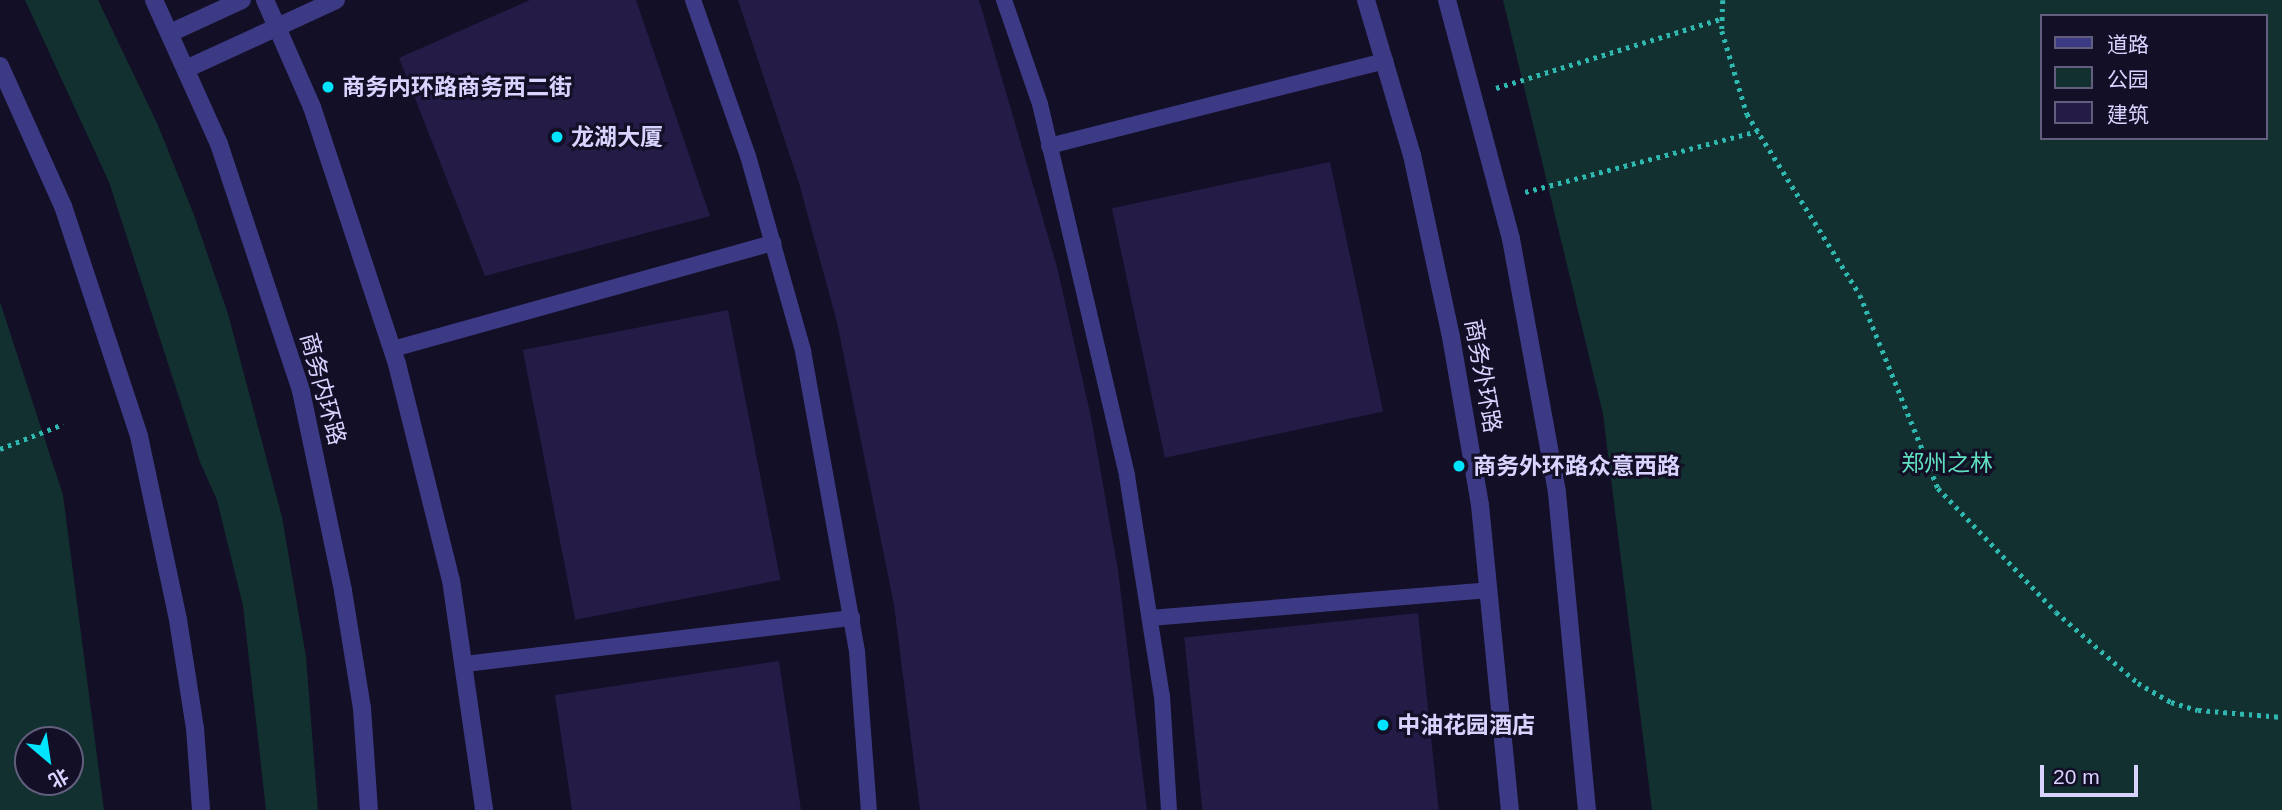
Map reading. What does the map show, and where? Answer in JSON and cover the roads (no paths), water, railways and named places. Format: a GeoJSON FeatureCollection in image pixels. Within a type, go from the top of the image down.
{"type":"FeatureCollection","features":[{"type":"Feature","properties":{"kind":"street","name":"商务内环路"},"geometry":{"type":"LineString","coordinates":[[154,0],[219,144],[300,391],[347,617],[362,708],[369,810]]}},
{"type":"Feature","properties":{"kind":"street"},"geometry":{"type":"LineString","coordinates":[[170,33],[242,0]]}},
{"type":"Feature","properties":{"kind":"street"},"geometry":{"type":"LineString","coordinates":[[265,0],[312,107],[393,349],[452,580],[484,810]]}},
{"type":"Feature","properties":{"kind":"street"},"geometry":{"type":"LineString","coordinates":[[186,69],[336,0]]}},
{"type":"Feature","properties":{"kind":"street","name":"商务外环路"},"geometry":{"type":"LineString","coordinates":[[1367,0],[1436,256],[1480,505],[1510,810]]}},
{"type":"Feature","properties":{"kind":"street"},"geometry":{"type":"LineString","coordinates":[[1447,0],[1502,198],[1557,494],[1587,810]]}},
{"type":"Feature","properties":{"kind":"street"},"geometry":{"type":"LineString","coordinates":[[0,66],[63,206],[139,436],[178,620],[195,728],[201,810]]}},
{"type":"Feature","properties":{"kind":"lane"},"geometry":{"type":"LineString","coordinates":[[693,0],[748,156],[803,351],[852,618],[869,810]]}},
{"type":"Feature","properties":{"kind":"lane"},"geometry":{"type":"LineString","coordinates":[[1004,0],[1049,146],[1126,476],[1162,696],[1169,810]]}},
{"type":"Feature","properties":{"kind":"lane"},"geometry":{"type":"LineString","coordinates":[[1049,146],[1385,61]]}},
{"type":"Feature","properties":{"kind":"lane"},"geometry":{"type":"LineString","coordinates":[[393,349],[773,243]]}},
{"type":"Feature","properties":{"kind":"lane"},"geometry":{"type":"LineString","coordinates":[[1150,618],[1489,590]]}},
{"type":"Feature","properties":{"kind":"lane"},"geometry":{"type":"LineString","coordinates":[[465,664],[852,618]]}},
{"type":"Feature","properties":{"kind":"place","name":"商务内环路商务西二街"},"geometry":{"type":"Point","coordinates":[328,87]}},
{"type":"Feature","properties":{"kind":"place","name":"龙湖大厦"},"geometry":{"type":"Point","coordinates":[557,137]}},
{"type":"Feature","properties":{"kind":"place","name":"商务外环路众意西路"},"geometry":{"type":"Point","coordinates":[1459,466]}},
{"type":"Feature","properties":{"kind":"place","name":"中油花园酒店"},"geometry":{"type":"Point","coordinates":[1383,725]}},
{"type":"Feature","properties":{"kind":"park label","name":"郑州之林"},"geometry":{"type":"Point","coordinates":[1947,463]}}]}
